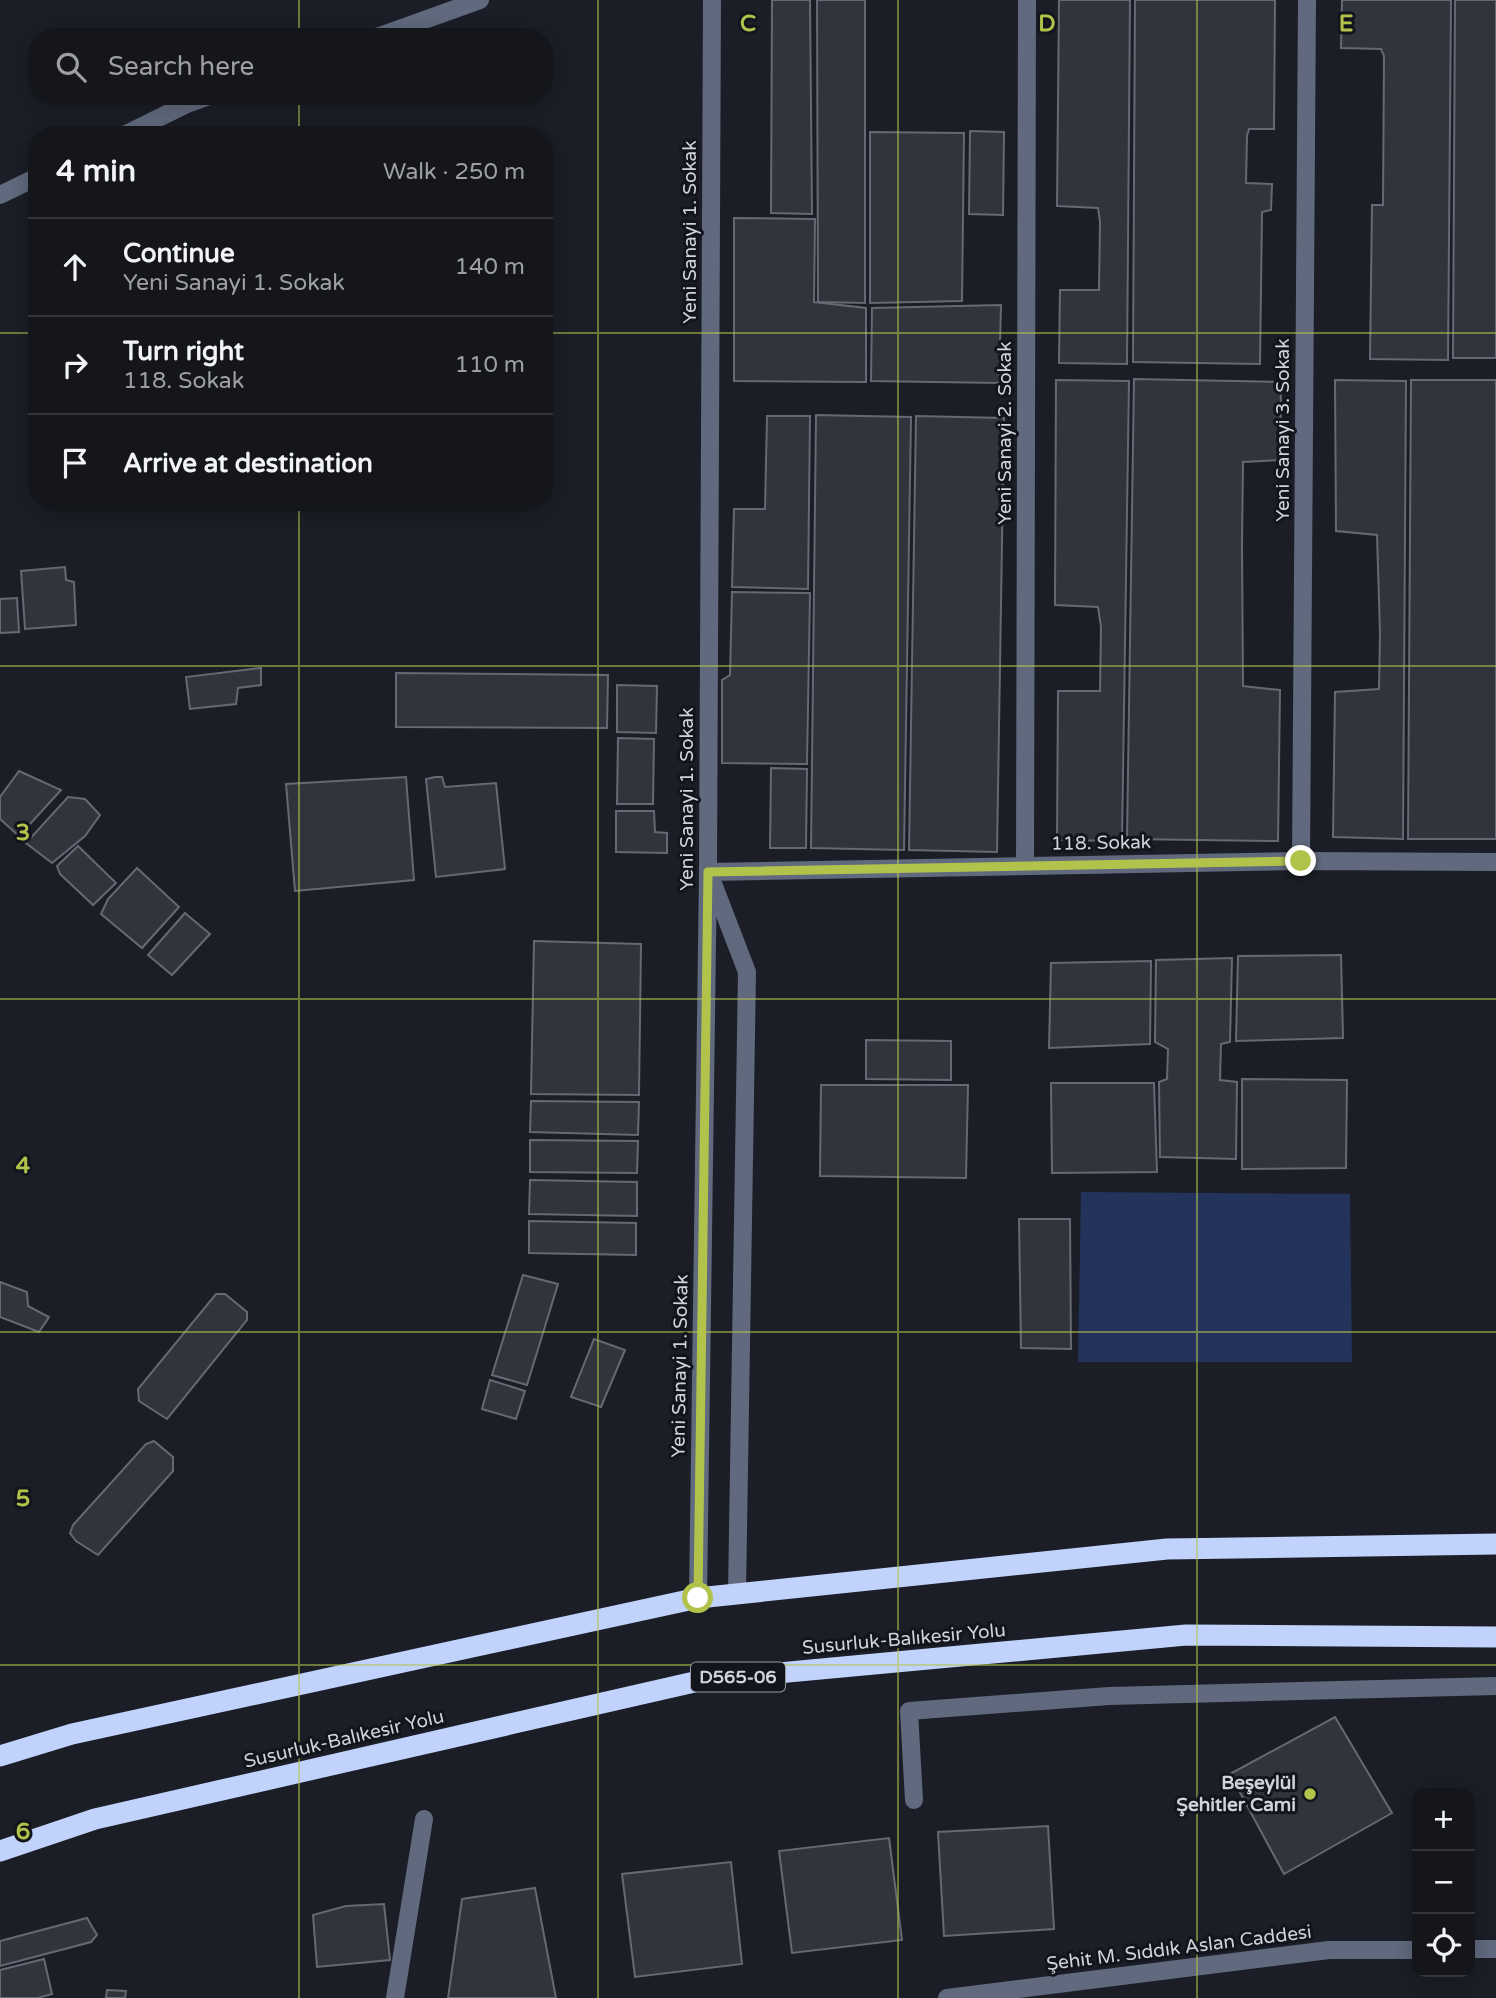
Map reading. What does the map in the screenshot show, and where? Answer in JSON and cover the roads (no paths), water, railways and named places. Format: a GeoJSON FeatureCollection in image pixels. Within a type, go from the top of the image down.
{"type":"FeatureCollection","features":[{"type":"Feature","properties":{"kind":"highway"},"geometry":{"type":"LineString","coordinates":[[0,1756],[72,1734],[698,1598],[1167,1549],[1496,1544]]}},
{"type":"Feature","properties":{"kind":"highway","name":"Susurluk-Balıkesir Yolu"},"geometry":{"type":"LineString","coordinates":[[0,1851],[95,1819],[703,1681],[1185,1635],[1496,1637]]}},
{"type":"Feature","properties":{"kind":"street"},"geometry":{"type":"LineString","coordinates":[[402,28],[480,0]]}},
{"type":"Feature","properties":{"kind":"street","name":"Yeni Sanayi 1. Sokak"},"geometry":{"type":"LineString","coordinates":[[698,1598],[708,872],[712,0]]}},
{"type":"Feature","properties":{"kind":"street","name":"Yeni Sanayi 2. Sokak"},"geometry":{"type":"LineString","coordinates":[[1025,866],[1027,0]]}},
{"type":"Feature","properties":{"kind":"street","name":"Yeni Sanayi 3. Sokak"},"geometry":{"type":"LineString","coordinates":[[1301,861],[1307,0]]}},
{"type":"Feature","properties":{"kind":"street"},"geometry":{"type":"LineString","coordinates":[[142,126],[185,105]]}},
{"type":"Feature","properties":{"kind":"street"},"geometry":{"type":"LineString","coordinates":[[0,194],[28,181]]}},
{"type":"Feature","properties":{"kind":"street","name":"118. Sokak"},"geometry":{"type":"LineString","coordinates":[[708,872],[1301,861],[1496,862]]}},
{"type":"Feature","properties":{"kind":"street"},"geometry":{"type":"LineString","coordinates":[[708,872],[747,972],[737,1593]]}},
{"type":"Feature","properties":{"kind":"street"},"geometry":{"type":"LineString","coordinates":[[914,1800],[909,1711],[1109,1696],[1496,1686]]}},
{"type":"Feature","properties":{"kind":"street"},"geometry":{"type":"LineString","coordinates":[[395,1998],[424,1819]]}},
{"type":"Feature","properties":{"kind":"street"},"geometry":{"type":"LineString","coordinates":[[1475,1949],[1496,1949]]}},
{"type":"Feature","properties":{"kind":"street","name":"Şehit M. Sıddık Aslan Caddesi"},"geometry":{"type":"LineString","coordinates":[[947,1998],[1329,1951],[1412,1950]]}},
{"type":"Feature","properties":{"kind":"place","name":"Beşeylül Şehitler Cami"},"geometry":{"type":"Point","coordinates":[1310,1794]}}]}
